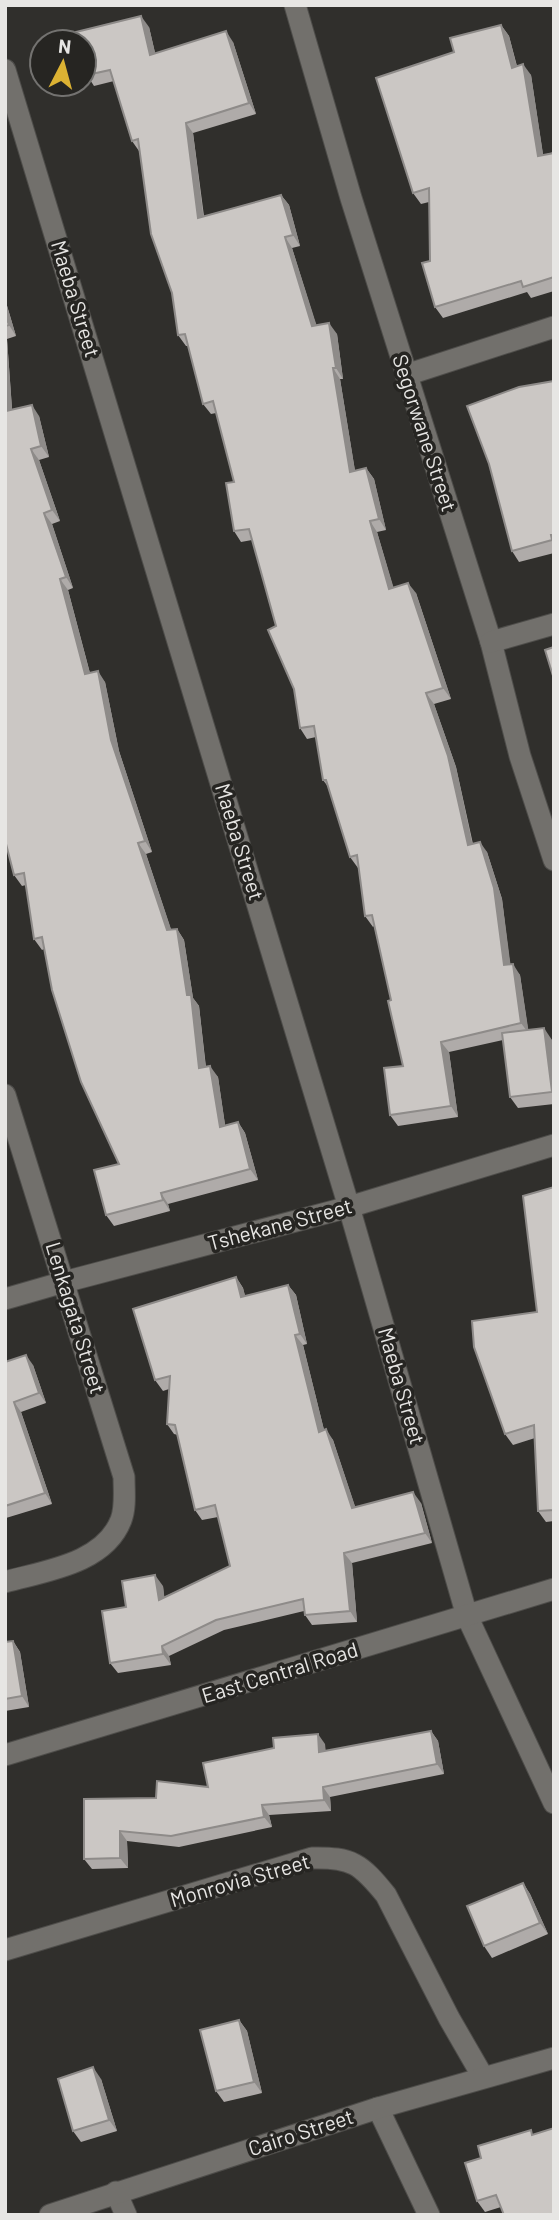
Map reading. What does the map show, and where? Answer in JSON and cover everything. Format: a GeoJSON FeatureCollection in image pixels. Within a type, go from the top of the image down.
{"type":"FeatureCollection","features":[{"type":"Feature","properties":{"kind":"street","name":"Segorwane Street"},"geometry":{"type":"LineString","coordinates":[[295,5],[406,375],[491,642],[520,756],[554,860]]}},
{"type":"Feature","properties":{"kind":"street","name":"Maeba Street"},"geometry":{"type":"LineString","coordinates":[[5,70],[349,1207],[467,1616],[554,1803]]}},
{"type":"Feature","properties":{"kind":"street"},"geometry":{"type":"LineString","coordinates":[[406,375],[554,327]]}},
{"type":"Feature","properties":{"kind":"street"},"geometry":{"type":"LineString","coordinates":[[491,642],[554,624]]}},
{"type":"Feature","properties":{"kind":"street","name":"Lenkagata Street"},"geometry":{"type":"LineString","coordinates":[[5,1096],[124,1477],[125,1502],[121,1520],[109,1540],[93,1553],[71,1563],[5,1582]]}},
{"type":"Feature","properties":{"kind":"street","name":"Tshekane Street"},"geometry":{"type":"LineString","coordinates":[[5,1299],[349,1207],[554,1144]]}},
{"type":"Feature","properties":{"kind":"street","name":"East Central Road"},"geometry":{"type":"LineString","coordinates":[[5,1755],[554,1588]]}},
{"type":"Feature","properties":{"kind":"street","name":"Monrovia Street"},"geometry":{"type":"LineString","coordinates":[[5,1950],[312,1858],[345,1859],[372,1877],[386,1895],[449,2018],[483,2077]]}},
{"type":"Feature","properties":{"kind":"street","name":"Cairo Street"},"geometry":{"type":"LineString","coordinates":[[50,2215],[378,2108],[554,2058]]}},
{"type":"Feature","properties":{"kind":"street"},"geometry":{"type":"LineString","coordinates":[[378,2108],[429,2215]]}},
{"type":"Feature","properties":{"kind":"street"},"geometry":{"type":"LineString","coordinates":[[116,2192],[126,2215]]}},
{"type":"Feature","properties":{"kind":"building"},"geometry":{"type":"Polygon","coordinates":[[[141,16],[150,55],[226,31],[249,103],[186,123],[198,218],[281,195],[293,235],[285,237],[312,326],[329,323],[336,368],[333,368],[350,472],[366,468],[379,519],[370,521],[389,589],[408,583],[443,688],[426,693],[448,756],[468,845],[480,842],[494,888],[504,965],[513,964],[521,1023],[441,1042],[451,1106],[390,1115],[384,1068],[403,1066],[372,915],[365,916],[357,855],[350,857],[326,780],[323,780],[314,726],[300,728],[294,689],[268,630],[276,626],[249,529],[234,531],[226,483],[234,482],[213,401],[203,404],[185,334],[178,335],[172,293],[151,234],[138,139],[132,141],[110,70],[98,73],[98,28],[92,28],[141,16]]]}},
{"type":"Feature","properties":{"kind":"building"},"geometry":{"type":"Polygon","coordinates":[[[501,25],[512,68],[523,64],[538,156],[554,153],[554,277],[523,287],[521,281],[435,307],[422,263],[430,261],[429,188],[413,193],[376,78],[454,52],[450,38],[501,25]]]}},
{"type":"Feature","properties":{"kind":"building"},"geometry":{"type":"Polygon","coordinates":[[[554,381],[554,535],[551,535],[552,540],[512,551],[489,464],[467,406],[519,387],[554,381]]]}},
{"type":"Feature","properties":{"kind":"building"},"geometry":{"type":"Polygon","coordinates":[[[32,405],[41,446],[31,449],[52,510],[44,513],[66,577],[60,579],[85,674],[98,671],[111,740],[145,841],[138,843],[167,930],[177,929],[187,995],[191,995],[199,1068],[210,1066],[220,1127],[238,1122],[250,1169],[161,1193],[163,1200],[106,1215],[94,1170],[119,1164],[81,1082],[52,990],[42,937],[34,939],[24,873],[14,875],[5,840],[5,407],[6,411],[32,405]]]}},
{"type":"Feature","properties":{"kind":"building"},"geometry":{"type":"Polygon","coordinates":[[[554,647],[554,679],[545,650],[554,647]]]}},
{"type":"Feature","properties":{"kind":"building"},"geometry":{"type":"Polygon","coordinates":[[[544,1028],[552,1092],[510,1097],[502,1033],[544,1028]]]}},
{"type":"Feature","properties":{"kind":"building"},"geometry":{"type":"Polygon","coordinates":[[[554,1187],[554,1510],[538,1511],[534,1425],[505,1434],[474,1347],[472,1321],[537,1312],[523,1196],[554,1187]]]}},
{"type":"Feature","properties":{"kind":"building"},"geometry":{"type":"Polygon","coordinates":[[[236,1277],[241,1297],[288,1285],[300,1334],[295,1335],[319,1432],[326,1429],[352,1508],[413,1492],[425,1533],[344,1553],[350,1611],[305,1615],[303,1599],[216,1620],[162,1646],[163,1654],[110,1663],[102,1611],[126,1607],[122,1581],[155,1575],[159,1600],[230,1566],[215,1505],[195,1510],[175,1425],[167,1424],[170,1376],[155,1380],[133,1309],[236,1277]]]}},
{"type":"Feature","properties":{"kind":"building"},"geometry":{"type":"Polygon","coordinates":[[[26,1355],[39,1393],[14,1402],[45,1493],[5,1506],[5,1362],[26,1355]]]}},
{"type":"Feature","properties":{"kind":"building"},"geometry":{"type":"Polygon","coordinates":[[[13,1641],[22,1696],[5,1699],[5,1642],[13,1641]]]}},
{"type":"Feature","properties":{"kind":"building"},"geometry":{"type":"Polygon","coordinates":[[[431,1731],[437,1764],[323,1787],[324,1800],[262,1805],[264,1817],[171,1836],[120,1831],[120,1858],[84,1859],[84,1799],[156,1798],[157,1781],[208,1787],[203,1763],[274,1748],[273,1738],[318,1734],[319,1752],[431,1731]]]}},
{"type":"Feature","properties":{"kind":"building"},"geometry":{"type":"Polygon","coordinates":[[[523,1883],[540,1923],[484,1946],[467,1906],[523,1883]]]}},
{"type":"Feature","properties":{"kind":"building"},"geometry":{"type":"Polygon","coordinates":[[[239,2020],[254,2082],[216,2091],[200,2030],[239,2020]]]}},
{"type":"Feature","properties":{"kind":"building"},"geometry":{"type":"Polygon","coordinates":[[[93,2067],[109,2120],[73,2131],[58,2079],[93,2067]]]}},
{"type":"Feature","properties":{"kind":"building"},"geometry":{"type":"Polygon","coordinates":[[[554,2128],[554,2215],[504,2215],[496,2195],[477,2201],[465,2163],[481,2158],[478,2146],[531,2130],[532,2135],[554,2128]]]}}]}
